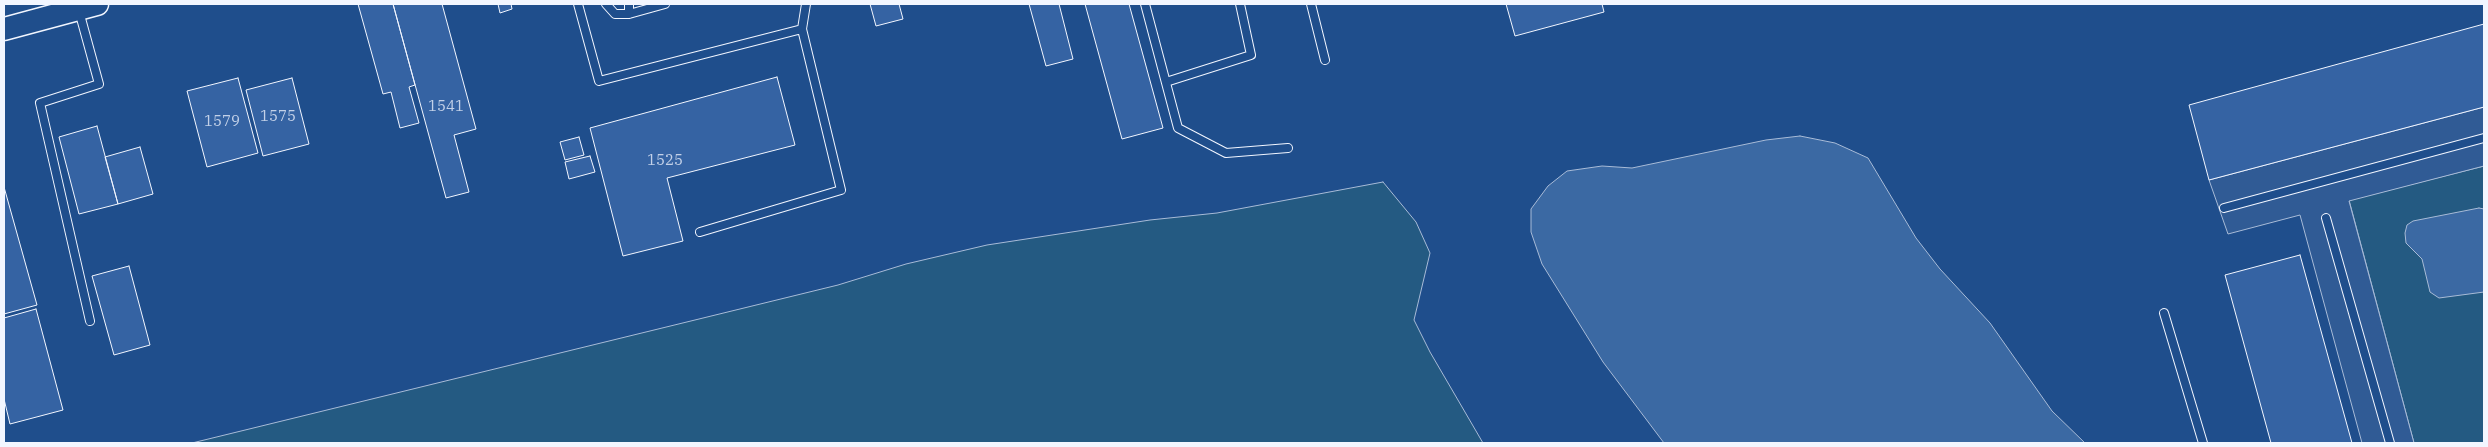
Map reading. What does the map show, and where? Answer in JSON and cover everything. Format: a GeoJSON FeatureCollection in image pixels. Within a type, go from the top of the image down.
{"type":"FeatureCollection","features":[{"type":"Feature","properties":{"kind":"main road"},"geometry":{"type":"LineString","coordinates":[[4,29],[88,6]]}},
{"type":"Feature","properties":{"kind":"lane"},"geometry":{"type":"LineString","coordinates":[[578,4],[599,81],[802,29]]}},
{"type":"Feature","properties":{"kind":"lane"},"geometry":{"type":"LineString","coordinates":[[606,4],[615,14],[629,14],[665,4]]}},
{"type":"Feature","properties":{"kind":"lane"},"geometry":{"type":"LineString","coordinates":[[629,4],[629,14]]}},
{"type":"Feature","properties":{"kind":"lane"},"geometry":{"type":"LineString","coordinates":[[700,232],[841,190],[802,29],[806,4]]}},
{"type":"Feature","properties":{"kind":"lane"},"geometry":{"type":"LineString","coordinates":[[1145,4],[1178,128],[1226,153],[1288,148]]}},
{"type":"Feature","properties":{"kind":"lane"},"geometry":{"type":"LineString","coordinates":[[1166,82],[1251,55],[1240,4]]}},
{"type":"Feature","properties":{"kind":"lane"},"geometry":{"type":"LineString","coordinates":[[1311,4],[1325,60]]}},
{"type":"Feature","properties":{"kind":"lane"},"geometry":{"type":"LineString","coordinates":[[88,6],[99,84],[40,103],[90,321]]}},
{"type":"Feature","properties":{"kind":"lane"},"geometry":{"type":"LineString","coordinates":[[2224,208],[2484,138]]}},
{"type":"Feature","properties":{"kind":"lane"},"geometry":{"type":"LineString","coordinates":[[2326,218],[2390,443]]}},
{"type":"Feature","properties":{"kind":"lane"},"geometry":{"type":"LineString","coordinates":[[2164,313],[2203,443]]}},
{"type":"Feature","properties":{"kind":"shaded area"},"geometry":{"type":"Polygon","coordinates":[[[2484,107],[2484,166],[2349,201],[2414,443],[2362,443],[2300,215],[2228,234],[2209,180],[2484,107]]]}},
{"type":"Feature","properties":{"kind":"shaded area"},"geometry":{"type":"Polygon","coordinates":[[[1800,136],[1835,143],[1868,158],[1916,238],[1940,269],[1990,323],[2052,411],[2085,443],[1664,443],[1603,362],[1542,264],[1531,232],[1531,209],[1548,186],[1567,171],[1602,166],[1632,168],[1766,140],[1800,136]]]}},
{"type":"Feature","properties":{"kind":"shaded area"},"geometry":{"type":"Polygon","coordinates":[[[2484,166],[2484,443],[2414,443],[2349,200],[2484,166]]]}},
{"type":"Feature","properties":{"kind":"shaded area"},"geometry":{"type":"Polygon","coordinates":[[[1383,182],[1416,222],[1430,253],[1414,320],[1430,352],[1483,443],[192,443],[838,285],[906,264],[987,245],[1150,220],[1217,213],[1383,182]]]}},
{"type":"Feature","properties":{"kind":"shaded area"},"geometry":{"type":"Polygon","coordinates":[[[2479,208],[2484,209],[2484,292],[2439,298],[2430,292],[2422,259],[2406,243],[2405,233],[2407,225],[2413,221],[2479,208]]]}},
{"type":"Feature","properties":{"kind":"building"},"geometry":{"type":"Polygon","coordinates":[[[358,4],[393,4],[415,85],[409,87],[419,123],[400,128],[391,92],[383,94],[358,4]]]}},
{"type":"Feature","properties":{"kind":"building"},"geometry":{"type":"Polygon","coordinates":[[[393,4],[442,4],[476,129],[454,135],[469,192],[446,198],[393,4]]]}},
{"type":"Feature","properties":{"kind":"building"},"geometry":{"type":"Polygon","coordinates":[[[498,4],[511,4],[512,9],[500,13],[498,4]]]}},
{"type":"Feature","properties":{"kind":"building"},"geometry":{"type":"Polygon","coordinates":[[[870,4],[899,4],[903,19],[876,26],[870,4]]]}},
{"type":"Feature","properties":{"kind":"building"},"geometry":{"type":"Polygon","coordinates":[[[1029,4],[1059,4],[1073,59],[1046,66],[1029,4]]]}},
{"type":"Feature","properties":{"kind":"building"},"geometry":{"type":"Polygon","coordinates":[[[1085,4],[1129,4],[1163,128],[1122,139],[1085,4]]]}},
{"type":"Feature","properties":{"kind":"building"},"geometry":{"type":"Polygon","coordinates":[[[1506,4],[1602,4],[1604,12],[1515,36],[1506,4]]]}},
{"type":"Feature","properties":{"kind":"building"},"geometry":{"type":"Polygon","coordinates":[[[2484,24],[2484,107],[2209,180],[2189,105],[2484,24]]]}},
{"type":"Feature","properties":{"kind":"building"},"geometry":{"type":"Polygon","coordinates":[[[777,77],[795,145],[667,178],[683,241],[623,256],[590,128],[777,77]]]}},
{"type":"Feature","properties":{"kind":"building"},"geometry":{"type":"Polygon","coordinates":[[[238,78],[258,153],[207,167],[187,91],[238,78]]]}},
{"type":"Feature","properties":{"kind":"building"},"geometry":{"type":"Polygon","coordinates":[[[292,78],[309,144],[263,156],[246,90],[292,78]]]}},
{"type":"Feature","properties":{"kind":"building"},"geometry":{"type":"Polygon","coordinates":[[[97,126],[118,204],[79,214],[59,137],[97,126]]]}},
{"type":"Feature","properties":{"kind":"building"},"geometry":{"type":"Polygon","coordinates":[[[579,137],[584,155],[565,160],[560,142],[579,137]]]}},
{"type":"Feature","properties":{"kind":"building"},"geometry":{"type":"Polygon","coordinates":[[[140,147],[153,194],[118,204],[105,157],[140,147]]]}},
{"type":"Feature","properties":{"kind":"building"},"geometry":{"type":"Polygon","coordinates":[[[590,156],[595,172],[569,179],[565,162],[590,156]]]}},
{"type":"Feature","properties":{"kind":"building"},"geometry":{"type":"Polygon","coordinates":[[[4,187],[37,305],[4,314],[4,187]]]}},
{"type":"Feature","properties":{"kind":"building"},"geometry":{"type":"Polygon","coordinates":[[[2300,255],[2352,443],[2271,443],[2225,275],[2300,255]]]}},
{"type":"Feature","properties":{"kind":"building"},"geometry":{"type":"Polygon","coordinates":[[[129,266],[150,345],[114,355],[92,276],[129,266]]]}},
{"type":"Feature","properties":{"kind":"building"},"geometry":{"type":"Polygon","coordinates":[[[36,309],[63,410],[10,424],[4,399],[4,318],[36,309]]]}}]}
